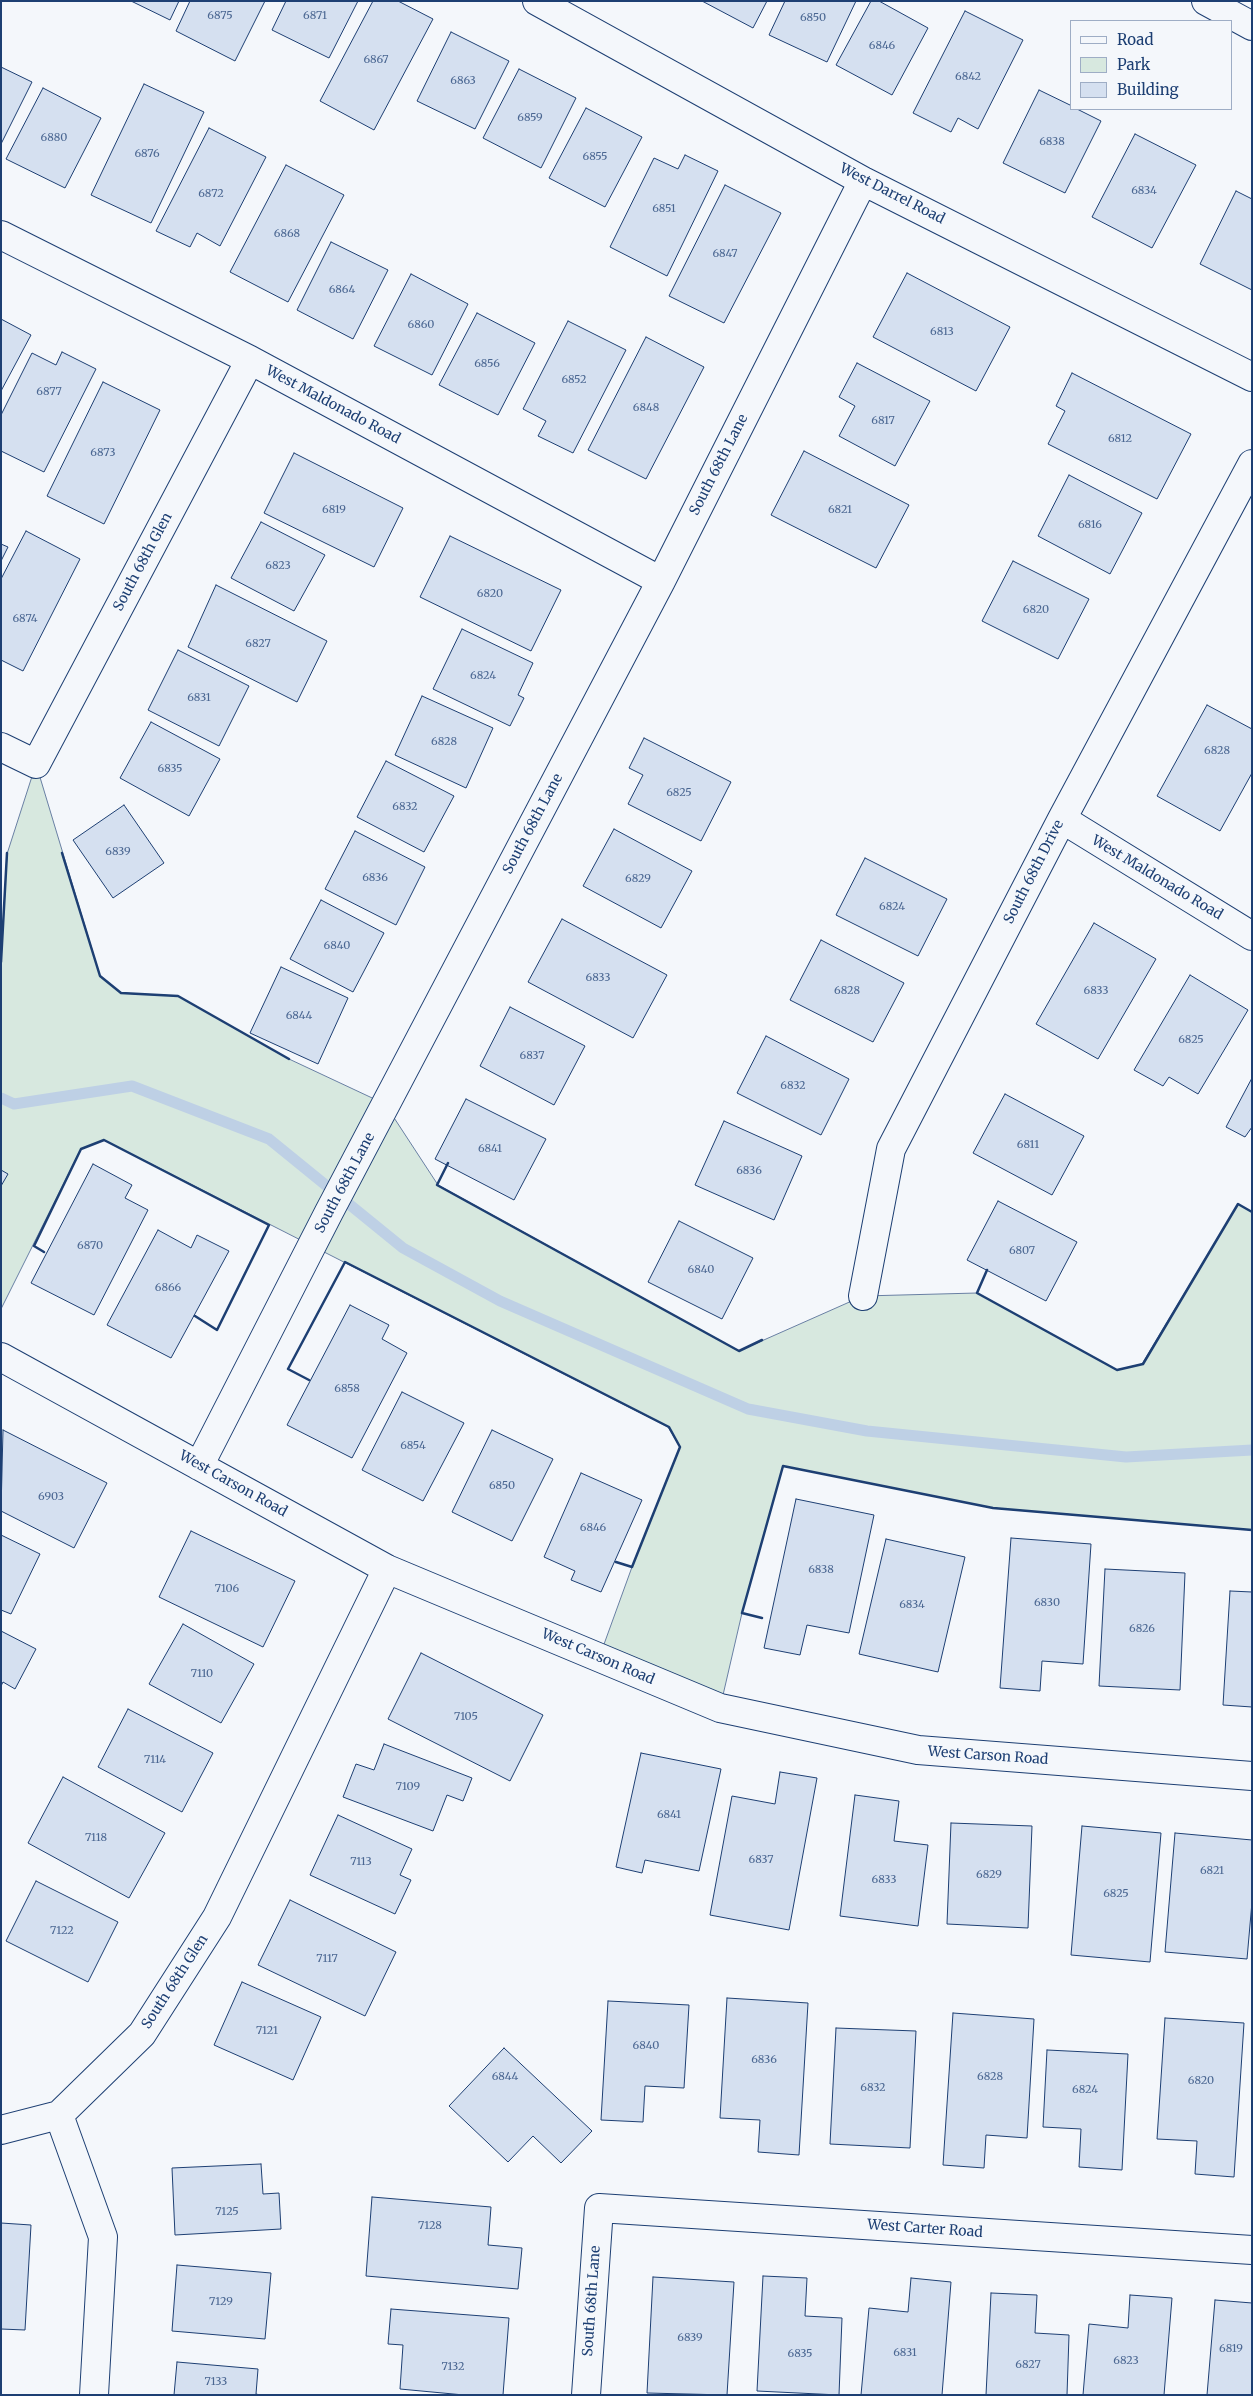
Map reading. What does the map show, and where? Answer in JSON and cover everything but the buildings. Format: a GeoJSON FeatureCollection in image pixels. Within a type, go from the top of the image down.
{"type":"FeatureCollection","features":[{"type":"Feature","properties":{"kind":"street","name":"West Darrel Road"},"geometry":{"type":"LineString","coordinates":[[537,1],[863,181],[1252,377]]}},
{"type":"Feature","properties":{"kind":"street"},"geometry":{"type":"LineString","coordinates":[[1206,1],[1252,26]]}},
{"type":"Feature","properties":{"kind":"street","name":"South 68th Lane"},"geometry":{"type":"LineString","coordinates":[[199,1466],[329,1212],[661,581],[863,181]]}},
{"type":"Feature","properties":{"kind":"street","name":"West Maldonado Road"},"geometry":{"type":"LineString","coordinates":[[1,235],[250,360],[661,581]]}},
{"type":"Feature","properties":{"kind":"street","name":"South 68th Glen"},"geometry":{"type":"LineString","coordinates":[[1,747],[36,764],[250,360]]}},
{"type":"Feature","properties":{"kind":"street","name":"South 68th Drive"},"geometry":{"type":"LineString","coordinates":[[863,1296],[891,1149],[1062,819],[1252,464]]}},
{"type":"Feature","properties":{"kind":"street","name":"West Maldonado Road"},"geometry":{"type":"LineString","coordinates":[[1062,819],[1252,936]]}},
{"type":"Feature","properties":{"kind":"street","name":"West Carson Road"},"geometry":{"type":"LineString","coordinates":[[1,1357],[387,1569],[720,1708],[918,1750],[1252,1776]]}},
{"type":"Feature","properties":{"kind":"street","name":"South 68th Glen"},"geometry":{"type":"LineString","coordinates":[[59,2115],[142,2034],[217,1918],[387,1569]]}},
{"type":"Feature","properties":{"kind":"street"},"geometry":{"type":"LineString","coordinates":[[1,2130],[59,2115],[103,2237],[94,2395]]}},
{"type":"Feature","properties":{"kind":"street","name":"South 68th Lane"},"geometry":{"type":"LineString","coordinates":[[586,2395],[599,2208]]}},
{"type":"Feature","properties":{"kind":"street","name":"West Carter Road"},"geometry":{"type":"LineString","coordinates":[[599,2208],[1252,2250]]}},
{"type":"Feature","properties":{"kind":"green space"},"geometry":{"type":"Polygon","coordinates":[[[36,764],[100,976],[121,993],[178,996],[289,1059],[385,1104],[438,1185],[739,1351],[863,1296],[977,1293],[1117,1370],[1142,1364],[1238,1204],[1252,1212],[1252,1530],[993,1508],[783,1466],[742,1613],[720,1708],[599,1658],[632,1567],[680,1447],[668,1427],[104,1140],[81,1149],[1,1309],[1,962],[7,854],[36,764]]]}},
{"type":"Feature","properties":{"kind":"waterway"},"geometry":{"type":"LineString","coordinates":[[1,1098],[14,1104],[132,1086],[269,1139],[403,1248],[500,1301],[748,1409],[867,1431],[1126,1457],[1252,1450]]}},
{"type":"Feature","properties":{"kind":"wall"},"geometry":{"type":"LineString","coordinates":[[1,962],[7,853]]}},
{"type":"Feature","properties":{"kind":"wall"},"geometry":{"type":"LineString","coordinates":[[62,853],[100,976],[121,993],[178,996],[289,1059]]}},
{"type":"Feature","properties":{"kind":"wall"},"geometry":{"type":"LineString","coordinates":[[44,1252],[34,1246],[81,1149],[104,1140],[269,1225],[217,1330],[195,1316]]}},
{"type":"Feature","properties":{"kind":"wall"},"geometry":{"type":"LineString","coordinates":[[448,1163],[437,1185],[739,1351],[762,1340]]}},
{"type":"Feature","properties":{"kind":"wall"},"geometry":{"type":"LineString","coordinates":[[987,1270],[977,1293],[1117,1370],[1143,1364],[1238,1204],[1252,1212]]}},
{"type":"Feature","properties":{"kind":"wall"},"geometry":{"type":"LineString","coordinates":[[309,1380],[288,1369],[345,1262],[669,1427],[680,1447],[632,1567],[616,1562]]}},
{"type":"Feature","properties":{"kind":"wall"},"geometry":{"type":"LineString","coordinates":[[762,1618],[742,1613],[783,1466],[993,1508],[1252,1530]]}}]}
